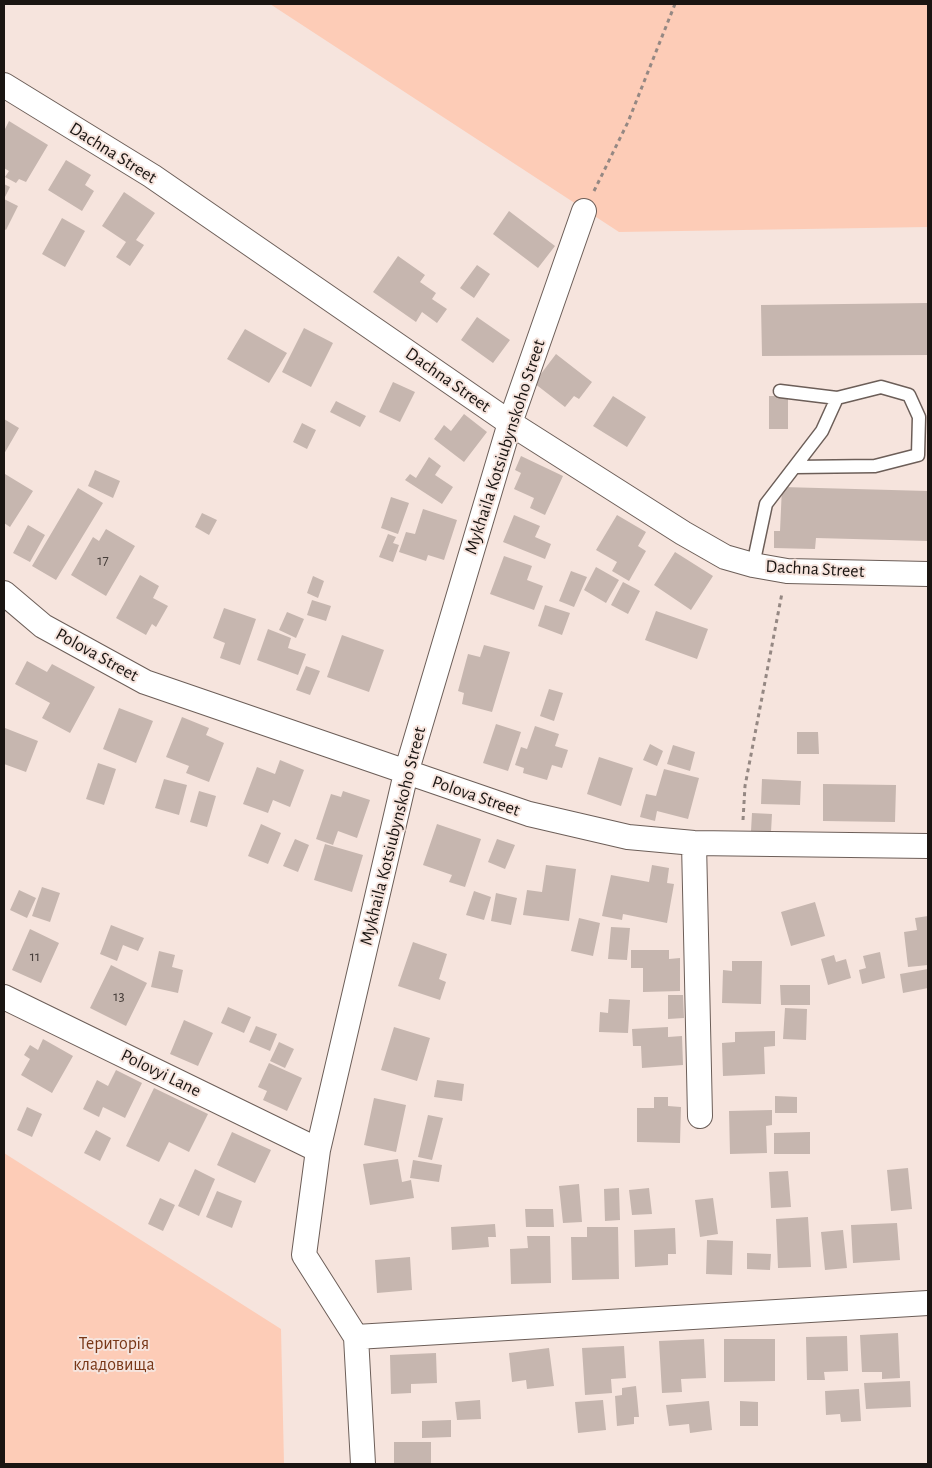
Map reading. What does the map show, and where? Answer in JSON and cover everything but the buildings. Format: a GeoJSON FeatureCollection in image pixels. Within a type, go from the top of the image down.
{"type":"FeatureCollection","features":[{"type":"Feature","properties":{"kind":"street","name":"Dachna Street"},"geometry":{"type":"LineString","coordinates":[[4,85],[152,176],[510,422],[725,557],[753,565],[786,570],[928,574]]}},
{"type":"Feature","properties":{"kind":"street","name":"Mykhaila Kotsiubynskoho Street"},"geometry":{"type":"LineString","coordinates":[[363,1464],[356,1337],[304,1256],[318,1150],[406,773],[510,422],[584,211]]}},
{"type":"Feature","properties":{"kind":"street","name":"Polova Street"},"geometry":{"type":"LineString","coordinates":[[4,593],[43,626],[145,682],[529,814],[628,837],[694,843],[928,846]]}},
{"type":"Feature","properties":{"kind":"street"},"geometry":{"type":"LineString","coordinates":[[694,843],[700,1116]]}},
{"type":"Feature","properties":{"kind":"street","name":"Polovyi Lane"},"geometry":{"type":"LineString","coordinates":[[4,998],[318,1150]]}},
{"type":"Feature","properties":{"kind":"street"},"geometry":{"type":"LineString","coordinates":[[356,1337],[928,1303]]}},
{"type":"Feature","properties":{"kind":"lane"},"geometry":{"type":"LineString","coordinates":[[780,391],[837,398],[881,387],[909,395],[919,416],[918,455],[875,466],[795,467]]}},
{"type":"Feature","properties":{"kind":"lane"},"geometry":{"type":"LineString","coordinates":[[753,565],[766,504],[822,431],[837,398]]}},
{"type":"Feature","properties":{"kind":"path"},"geometry":{"type":"LineString","coordinates":[[584,211],[628,122],[674,4]]}},
{"type":"Feature","properties":{"kind":"path"},"geometry":{"type":"LineString","coordinates":[[742,844],[745,786],[786,570]]}},
{"type":"Feature","properties":{"kind":"green space"},"geometry":{"type":"Polygon","coordinates":[[[270,4],[928,4],[928,227],[619,232],[270,4]]]}},
{"type":"Feature","properties":{"kind":"green space","name":"Територія кладовища"},"geometry":{"type":"Polygon","coordinates":[[[4,1153],[281,1329],[284,1464],[4,1464],[4,1153]]]}}]}
